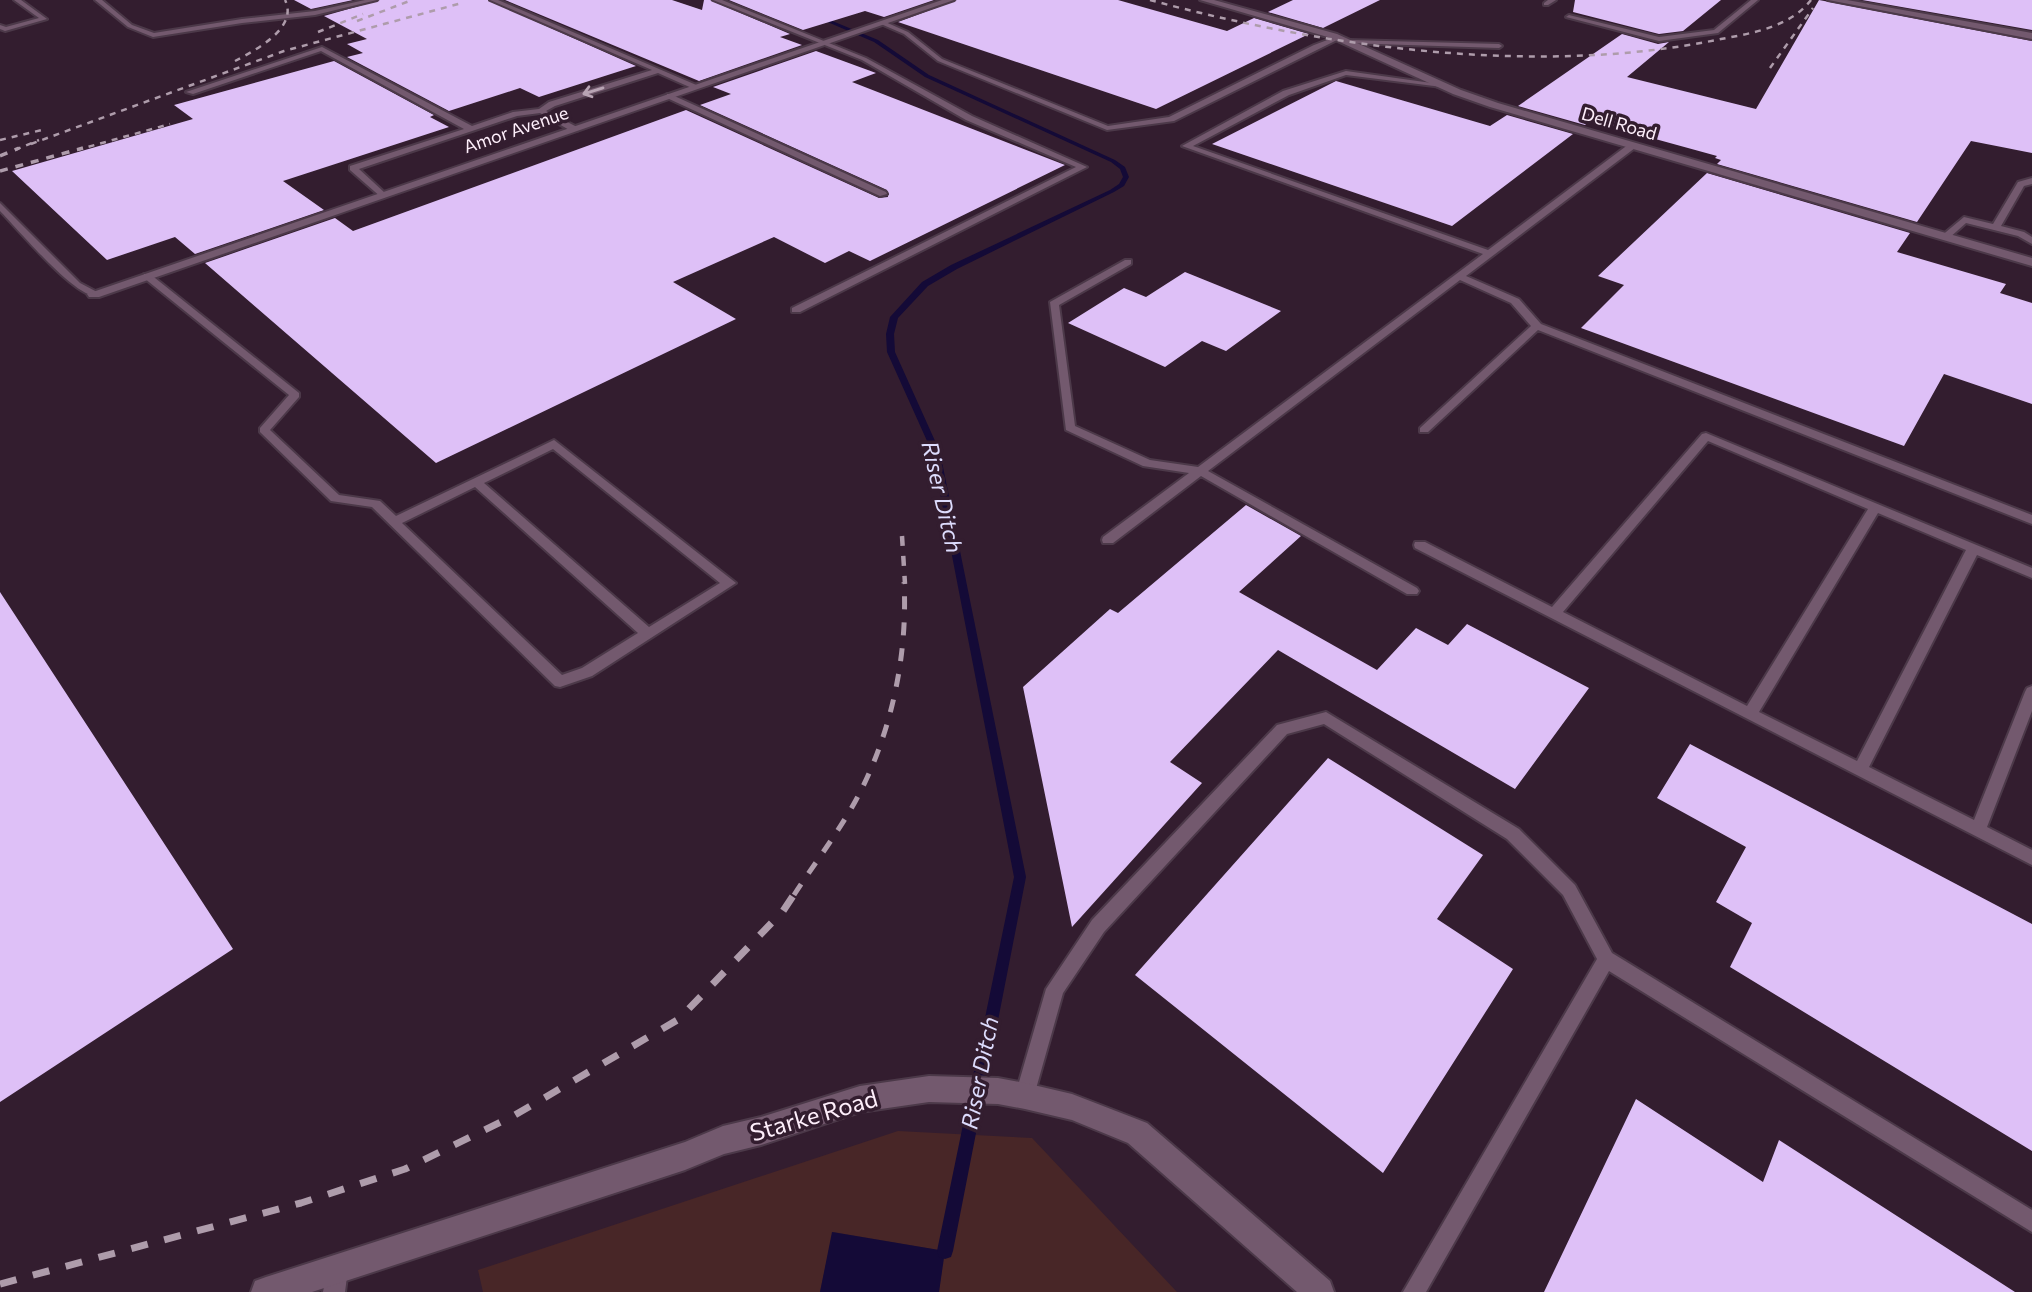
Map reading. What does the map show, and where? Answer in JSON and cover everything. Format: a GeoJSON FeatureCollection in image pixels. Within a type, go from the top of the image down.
{"type":"FeatureCollection","features":[{"type":"Feature","properties":{"kind":"street","name":"Amor Avenue"},"geometry":{"type":"LineString","coordinates":[[94,294],[950,0]]}},
{"type":"Feature","properties":{"kind":"street","name":"Dell Road"},"geometry":{"type":"LineString","coordinates":[[1204,0],[1343,40],[1494,105],[1945,237],[2031,259]]}},
{"type":"Feature","properties":{"kind":"street"},"geometry":{"type":"LineString","coordinates":[[1832,0],[2032,36]]}},
{"type":"Feature","properties":{"kind":"street","name":"Starke Road"},"geometry":{"type":"LineString","coordinates":[[266,1292],[336,1281],[723,1140],[761,1131],[860,1099],[929,1089],[998,1091],[1025,1096],[1072,1107],[1137,1133],[1319,1292]]}},
{"type":"Feature","properties":{"kind":"lane"},"geometry":{"type":"LineString","coordinates":[[0,27],[5,29],[44,19],[17,0]]}},
{"type":"Feature","properties":{"kind":"lane"},"geometry":{"type":"LineString","coordinates":[[98,0],[130,26],[153,36],[242,21],[315,13],[374,0]]}},
{"type":"Feature","properties":{"kind":"lane"},"geometry":{"type":"LineString","coordinates":[[494,0],[697,87]]}},
{"type":"Feature","properties":{"kind":"lane"},"geometry":{"type":"LineString","coordinates":[[716,0],[888,71],[901,81],[941,100],[969,118],[1083,167],[796,310]]}},
{"type":"Feature","properties":{"kind":"lane"},"geometry":{"type":"LineString","coordinates":[[1569,17],[1659,39],[1674,39],[1716,32],[1755,0]]}},
{"type":"Feature","properties":{"kind":"lane"},"geometry":{"type":"LineString","coordinates":[[883,23],[906,33],[940,60],[1107,128],[1171,119],[1316,46],[1343,40],[1499,46]]}},
{"type":"Feature","properties":{"kind":"lane"},"geometry":{"type":"LineString","coordinates":[[190,92],[322,49],[471,129]]}},
{"type":"Feature","properties":{"kind":"lane"},"geometry":{"type":"LineString","coordinates":[[382,195],[353,168],[516,114],[541,111],[552,104],[658,71]]}},
{"type":"Feature","properties":{"kind":"lane"},"geometry":{"type":"LineString","coordinates":[[1443,85],[1346,73],[1286,93],[1186,146],[1489,253]]}},
{"type":"Feature","properties":{"kind":"lane"},"geometry":{"type":"LineString","coordinates":[[670,96],[883,194]]}},
{"type":"Feature","properties":{"kind":"lane"},"geometry":{"type":"LineString","coordinates":[[541,111],[574,129]]}},
{"type":"Feature","properties":{"kind":"lane"},"geometry":{"type":"LineString","coordinates":[[1108,540],[1632,146]]}},
{"type":"Feature","properties":{"kind":"lane"},"geometry":{"type":"LineString","coordinates":[[1996,227],[2021,184],[2032,181]]}},
{"type":"Feature","properties":{"kind":"lane"},"geometry":{"type":"LineString","coordinates":[[0,206],[77,285],[94,294]]}},
{"type":"Feature","properties":{"kind":"lane"},"geometry":{"type":"LineString","coordinates":[[1945,237],[1964,220],[1996,227],[2032,241]]}},
{"type":"Feature","properties":{"kind":"lane"},"geometry":{"type":"LineString","coordinates":[[1128,261],[1054,304],[1070,428],[1147,463],[1200,471],[1412,591]]}},
{"type":"Feature","properties":{"kind":"lane"},"geometry":{"type":"LineString","coordinates":[[147,276],[295,395],[264,430],[335,498],[376,504],[394,522],[560,681],[587,672],[729,583],[554,444],[394,522]]}},
{"type":"Feature","properties":{"kind":"lane"},"geometry":{"type":"LineString","coordinates":[[1459,276],[1515,301],[1537,326],[2032,520]]}},
{"type":"Feature","properties":{"kind":"lane"},"geometry":{"type":"LineString","coordinates":[[1424,430],[1537,326]]}},
{"type":"Feature","properties":{"kind":"lane"},"geometry":{"type":"LineString","coordinates":[[1554,614],[1706,436],[2032,573]]}},
{"type":"Feature","properties":{"kind":"lane"},"geometry":{"type":"LineString","coordinates":[[477,482],[648,634]]}},
{"type":"Feature","properties":{"kind":"lane"},"geometry":{"type":"LineString","coordinates":[[1749,714],[1875,508]]}},
{"type":"Feature","properties":{"kind":"lane"},"geometry":{"type":"LineString","coordinates":[[1420,545],[2032,858]]}},
{"type":"Feature","properties":{"kind":"lane"},"geometry":{"type":"LineString","coordinates":[[1860,770],[1973,549]]}},
{"type":"Feature","properties":{"kind":"lane"},"geometry":{"type":"LineString","coordinates":[[1978,830],[2032,692]]}},
{"type":"Feature","properties":{"kind":"lane"},"geometry":{"type":"LineString","coordinates":[[1025,1096],[1055,989],[1098,926],[1282,729],[1326,718],[1513,834],[1569,890],[1606,959],[2032,1222]]}},
{"type":"Feature","properties":{"kind":"lane"},"geometry":{"type":"LineString","coordinates":[[1414,1292],[1606,959]]}},
{"type":"Feature","properties":{"kind":"shaded area"},"geometry":{"type":"Polygon","coordinates":[[[898,1131],[1032,1138],[1177,1292],[939,1292],[944,1251],[833,1232],[820,1292],[483,1292],[478,1270],[898,1131]]]}},
{"type":"Feature","properties":{"kind":"shaded area"},"geometry":{"type":"Polygon","coordinates":[[[832,1232],[945,1251],[939,1292],[820,1292],[832,1232]]]}},
{"type":"Feature","properties":{"kind":"building"},"geometry":{"type":"Polygon","coordinates":[[[294,0],[353,0],[311,9],[294,0]]]}},
{"type":"Feature","properties":{"kind":"building"},"geometry":{"type":"Polygon","coordinates":[[[380,0],[488,0],[636,66],[539,97],[520,88],[449,111],[347,57],[363,53],[347,44],[367,39],[324,16],[380,0]]]}},
{"type":"Feature","properties":{"kind":"building"},"geometry":{"type":"Polygon","coordinates":[[[505,0],[672,0],[702,10],[704,0],[710,0],[790,34],[780,37],[802,45],[699,81],[505,0]]]}},
{"type":"Feature","properties":{"kind":"building"},"geometry":{"type":"Polygon","coordinates":[[[729,0],[934,0],[884,17],[865,11],[803,30],[729,0]]]}},
{"type":"Feature","properties":{"kind":"building"},"geometry":{"type":"Polygon","coordinates":[[[957,0],[1118,0],[1227,31],[1254,18],[1309,34],[1156,109],[898,22],[957,0]]]}},
{"type":"Feature","properties":{"kind":"building"},"geometry":{"type":"Polygon","coordinates":[[[1293,0],[1380,0],[1323,28],[1268,12],[1293,0]]]}},
{"type":"Feature","properties":{"kind":"building"},"geometry":{"type":"Polygon","coordinates":[[[1575,0],[1721,0],[1683,31],[1659,34],[1573,12],[1575,0]]]}},
{"type":"Feature","properties":{"kind":"building"},"geometry":{"type":"Polygon","coordinates":[[[1819,0],[2032,41],[2032,153],[1971,141],[1917,222],[1717,164],[1721,160],[1715,158],[1717,156],[1590,121],[1585,125],[1518,106],[1622,34],[1658,44],[1669,42],[1627,77],[1756,109],[1819,0]]]}},
{"type":"Feature","properties":{"kind":"building"},"geometry":{"type":"Polygon","coordinates":[[[1862,0],[2032,0],[2032,30],[1862,0]]]}},
{"type":"Feature","properties":{"kind":"building"},"geometry":{"type":"Polygon","coordinates":[[[816,51],[876,73],[852,82],[1065,165],[870,261],[849,251],[825,263],[774,237],[673,282],[736,319],[436,463],[205,263],[335,218],[353,231],[686,110],[879,198],[888,197],[887,190],[700,105],[731,94],[713,87],[816,51]]]}},
{"type":"Feature","properties":{"kind":"building"},"geometry":{"type":"Polygon","coordinates":[[[334,61],[434,115],[430,117],[449,127],[283,181],[324,210],[195,254],[175,237],[107,260],[12,171],[193,119],[174,105],[334,61]]]}},
{"type":"Feature","properties":{"kind":"building"},"geometry":{"type":"Polygon","coordinates":[[[1336,81],[1490,126],[1507,115],[1573,134],[1452,226],[1212,144],[1336,81]]]}},
{"type":"Feature","properties":{"kind":"building"},"geometry":{"type":"Polygon","coordinates":[[[1707,173],[1910,233],[1897,252],[2006,284],[2000,293],[2032,303],[2032,404],[1944,374],[1904,446],[1581,328],[1624,285],[1598,276],[1707,173]]]}},
{"type":"Feature","properties":{"kind":"building"},"geometry":{"type":"Polygon","coordinates":[[[1185,272],[1281,311],[1226,351],[1202,341],[1165,367],[1068,323],[1124,288],[1146,297],[1185,272]]]}},
{"type":"Feature","properties":{"kind":"building"},"geometry":{"type":"Polygon","coordinates":[[[1246,505],[1301,536],[1239,592],[1377,670],[1416,628],[1448,645],[1467,624],[1589,688],[1515,789],[1278,650],[1170,762],[1202,783],[1072,927],[1023,687],[1110,609],[1118,613],[1246,505]]]}},
{"type":"Feature","properties":{"kind":"building"},"geometry":{"type":"Polygon","coordinates":[[[0,592],[233,949],[0,1102],[0,592]]]}},
{"type":"Feature","properties":{"kind":"building"},"geometry":{"type":"Polygon","coordinates":[[[1690,744],[2032,924],[2032,1151],[1730,967],[1752,923],[1716,902],[1746,847],[1657,798],[1690,744]]]}},
{"type":"Feature","properties":{"kind":"building"},"geometry":{"type":"Polygon","coordinates":[[[1328,758],[1483,855],[1437,919],[1513,969],[1383,1173],[1135,975],[1328,758]]]}},
{"type":"Feature","properties":{"kind":"building"},"geometry":{"type":"Polygon","coordinates":[[[1636,1099],[1763,1182],[1779,1140],[2015,1292],[1544,1292],[1636,1099]]]}},
{"type":"Feature","properties":{"kind":"waterway","name":"Riser Ditch"},"geometry":{"type":"LineString","coordinates":[[818,16],[876,41],[927,76],[1113,161],[1123,168],[1126,177],[1122,185],[1112,191],[954,267],[925,284],[894,317],[890,334],[891,352],[936,452],[1020,877],[945,1251]]}},
{"type":"Feature","properties":{"kind":"railway"},"geometry":{"type":"LineString","coordinates":[[235,61],[263,45],[280,29],[288,10],[285,0]]}},
{"type":"Feature","properties":{"kind":"railway"},"geometry":{"type":"LineString","coordinates":[[357,21],[412,0]]}},
{"type":"Feature","properties":{"kind":"railway"},"geometry":{"type":"LineString","coordinates":[[1150,0],[1288,32],[1434,52],[1507,56],[1580,56],[1652,50],[1721,39],[1782,23],[1793,17],[1811,0]]}},
{"type":"Feature","properties":{"kind":"railway"},"geometry":{"type":"LineString","coordinates":[[31,144],[284,51],[462,3]]}},
{"type":"Feature","properties":{"kind":"railway"},"geometry":{"type":"LineString","coordinates":[[1770,68],[1813,8]]}},
{"type":"Feature","properties":{"kind":"railway"},"geometry":{"type":"LineString","coordinates":[[318,32],[363,14]]}},
{"type":"Feature","properties":{"kind":"railway"},"geometry":{"type":"LineString","coordinates":[[77,150],[170,124]]}},
{"type":"Feature","properties":{"kind":"railway"},"geometry":{"type":"LineString","coordinates":[[0,140],[46,129]]}},
{"type":"Feature","properties":{"kind":"railway"},"geometry":{"type":"LineString","coordinates":[[15,150],[39,140]]}},
{"type":"Feature","properties":{"kind":"railway"},"geometry":{"type":"LineString","coordinates":[[0,156],[19,148]]}},
{"type":"Feature","properties":{"kind":"railway"},"geometry":{"type":"LineString","coordinates":[[0,171],[83,148]]}},
{"type":"Feature","properties":{"kind":"railway"},"geometry":{"type":"LineString","coordinates":[[902,536],[905,584]]}},
{"type":"Feature","properties":{"kind":"railway"},"geometry":{"type":"LineString","coordinates":[[794,895],[856,800],[879,749],[888,722],[900,666],[905,610],[904,582]]}},
{"type":"Feature","properties":{"kind":"railway"},"geometry":{"type":"LineString","coordinates":[[0,1284],[301,1203],[405,1169],[515,1115],[679,1019],[783,911],[795,893]]}}]}
